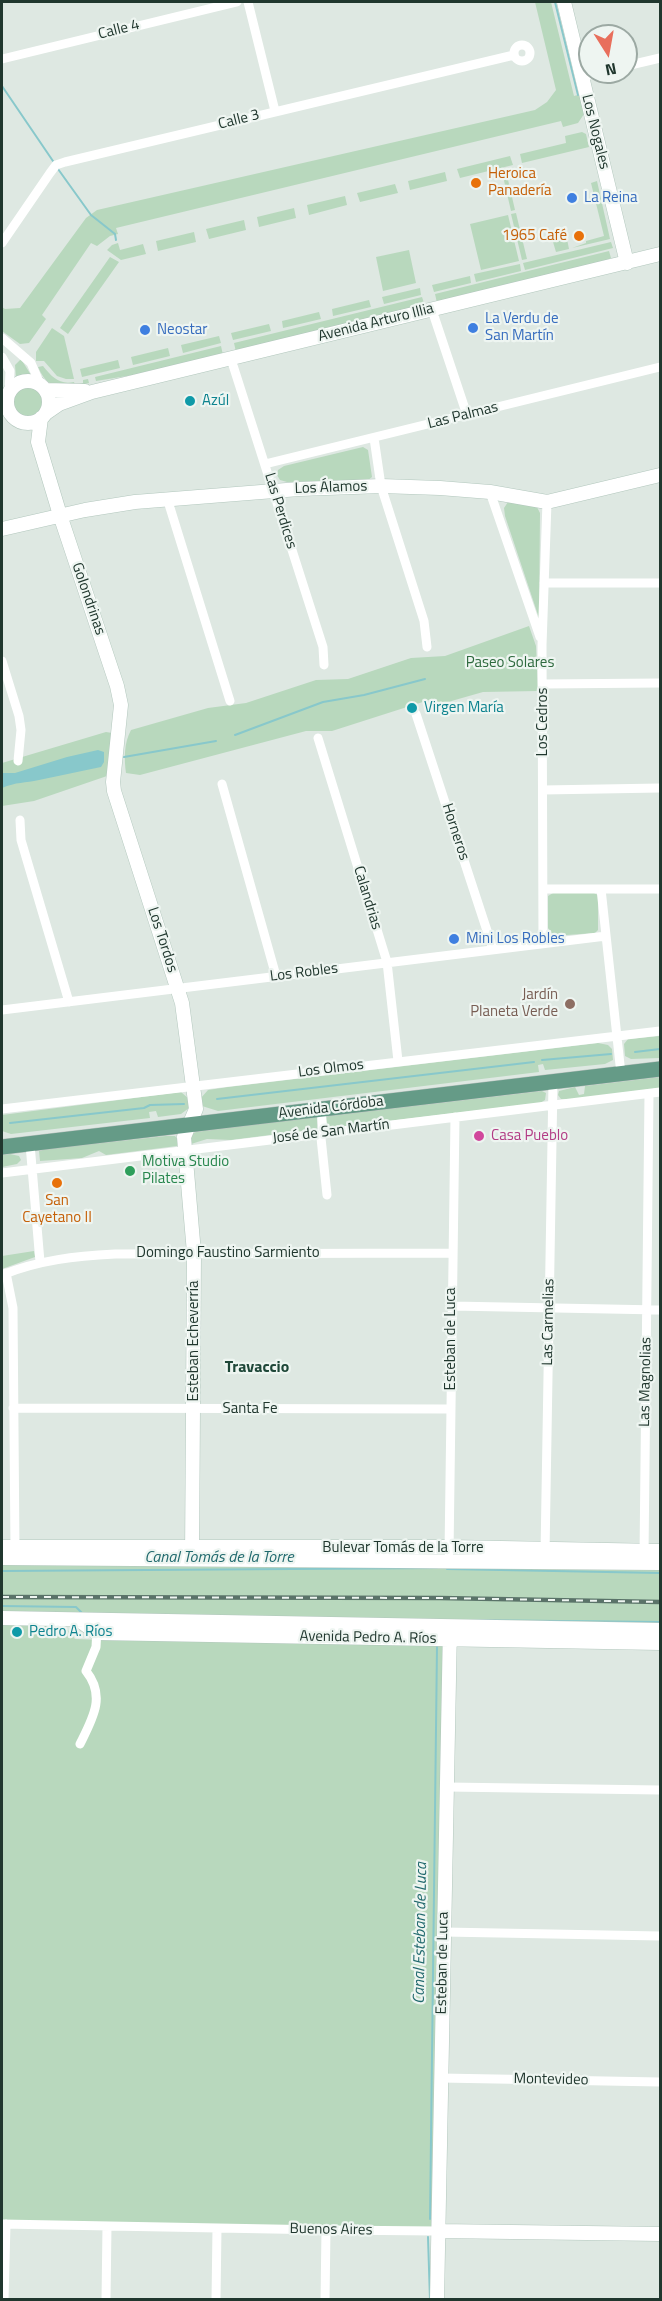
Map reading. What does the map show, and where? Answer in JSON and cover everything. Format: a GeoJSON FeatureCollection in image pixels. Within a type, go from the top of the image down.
{"type":"FeatureCollection","features":[{"type":"Feature","properties":{"kind":"main road","name":"Avenida Córdoba"},"geometry":{"type":"LineString","coordinates":[[2,1148],[660,1069]]}},
{"type":"Feature","properties":{"kind":"street","name":"Calle 4"},"geometry":{"type":"LineString","coordinates":[[2,58],[237,2]]}},
{"type":"Feature","properties":{"kind":"street"},"geometry":{"type":"LineString","coordinates":[[248,2],[275,111]]}},
{"type":"Feature","properties":{"kind":"street","name":"Los Nogales"},"geometry":{"type":"LineString","coordinates":[[564,2],[578,60]]}},
{"type":"Feature","properties":{"kind":"street","name":"Calle 3"},"geometry":{"type":"LineString","coordinates":[[2,243],[56,165],[514,54]]}},
{"type":"Feature","properties":{"kind":"street"},"geometry":{"type":"LineString","coordinates":[[638,63],[660,58]]}},
{"type":"Feature","properties":{"kind":"street","name":"Los Nogales"},"geometry":{"type":"LineString","coordinates":[[584,84],[627,263]]}},
{"type":"Feature","properties":{"kind":"street","name":"Avenida Arturo Illia"},"geometry":{"type":"LineString","coordinates":[[44,416],[59,405],[92,392],[660,255]]}},
{"type":"Feature","properties":{"kind":"street"},"geometry":{"type":"LineString","coordinates":[[432,310],[466,415]]}},
{"type":"Feature","properties":{"kind":"street"},"geometry":{"type":"LineString","coordinates":[[2,338],[31,363],[49,397],[44,416],[35,422],[2,417]]}},
{"type":"Feature","properties":{"kind":"street"},"geometry":{"type":"LineString","coordinates":[[2,357],[9,369],[6,397],[8,405],[11,413],[19,420]]}},
{"type":"Feature","properties":{"kind":"street","name":"Las Perdices"},"geometry":{"type":"LineString","coordinates":[[231,359],[323,647],[324,665]]}},
{"type":"Feature","properties":{"kind":"street","name":"Las Palmas"},"geometry":{"type":"LineString","coordinates":[[265,464],[660,368]]}},
{"type":"Feature","properties":{"kind":"street"},"geometry":{"type":"LineString","coordinates":[[6,397],[14,386],[27,381],[43,387]]}},
{"type":"Feature","properties":{"kind":"street","name":"Avenida Arturo Illia"},"geometry":{"type":"LineString","coordinates":[[43,387],[92,392]]}},
{"type":"Feature","properties":{"kind":"street","name":"Golondrinas"},"geometry":{"type":"LineString","coordinates":[[38,441],[44,416]]}},
{"type":"Feature","properties":{"kind":"street","name":"Golondrinas"},"geometry":{"type":"LineString","coordinates":[[19,420],[38,441],[117,686],[121,705],[115,758]]}},
{"type":"Feature","properties":{"kind":"street"},"geometry":{"type":"LineString","coordinates":[[374,438],[381,486],[424,621],[427,647]]}},
{"type":"Feature","properties":{"kind":"street","name":"Los Álamos"},"geometry":{"type":"LineString","coordinates":[[2,529],[60,515],[167,498],[272,491],[381,486],[490,492],[547,502],[660,475]]}},
{"type":"Feature","properties":{"kind":"street"},"geometry":{"type":"LineString","coordinates":[[490,492],[542,645]]}},
{"type":"Feature","properties":{"kind":"street"},"geometry":{"type":"LineString","coordinates":[[167,498],[230,701]]}},
{"type":"Feature","properties":{"kind":"street","name":"Los Cedros"},"geometry":{"type":"LineString","coordinates":[[543,944],[542,645],[547,502]]}},
{"type":"Feature","properties":{"kind":"street"},"geometry":{"type":"LineString","coordinates":[[544,584],[660,583]]}},
{"type":"Feature","properties":{"kind":"street"},"geometry":{"type":"LineString","coordinates":[[2,661],[19,716],[21,730],[18,761]]}},
{"type":"Feature","properties":{"kind":"street"},"geometry":{"type":"LineString","coordinates":[[543,684],[660,683]]}},
{"type":"Feature","properties":{"kind":"street","name":"Horneros"},"geometry":{"type":"LineString","coordinates":[[416,714],[493,950]]}},
{"type":"Feature","properties":{"kind":"street","name":"Calandrias"},"geometry":{"type":"LineString","coordinates":[[318,738],[387,962],[398,1061]]}},
{"type":"Feature","properties":{"kind":"street","name":"Los Tordos"},"geometry":{"type":"LineString","coordinates":[[115,758],[114,791],[182,1003],[196,1109],[190,1125]]}},
{"type":"Feature","properties":{"kind":"street"},"geometry":{"type":"LineString","coordinates":[[222,784],[276,976]]}},
{"type":"Feature","properties":{"kind":"street"},"geometry":{"type":"LineString","coordinates":[[543,790],[660,788]]}},
{"type":"Feature","properties":{"kind":"street"},"geometry":{"type":"LineString","coordinates":[[20,819],[21,840],[69,1002]]}},
{"type":"Feature","properties":{"kind":"street"},"geometry":{"type":"LineString","coordinates":[[543,889],[660,889]]}},
{"type":"Feature","properties":{"kind":"street"},"geometry":{"type":"LineString","coordinates":[[601,889],[621,1074]]}},
{"type":"Feature","properties":{"kind":"street","name":"Los Robles"},"geometry":{"type":"LineString","coordinates":[[2,1010],[606,936]]}},
{"type":"Feature","properties":{"kind":"street","name":"Los Olmos"},"geometry":{"type":"LineString","coordinates":[[2,1109],[660,1030]]}},
{"type":"Feature","properties":{"kind":"street","name":"Las Carmelias"},"geometry":{"type":"LineString","coordinates":[[545,1556],[553,1082]]}},
{"type":"Feature","properties":{"kind":"street","name":"José de San Martín"},"geometry":{"type":"LineString","coordinates":[[2,1173],[660,1092]]}},
{"type":"Feature","properties":{"kind":"street","name":"Las Magnolias"},"geometry":{"type":"LineString","coordinates":[[644,1557],[649,1094]]}},
{"type":"Feature","properties":{"kind":"street"},"geometry":{"type":"LineString","coordinates":[[321,1109],[323,1133],[321,1138],[327,1195]]}},
{"type":"Feature","properties":{"kind":"street","name":"Esteban de Luca"},"geometry":{"type":"LineString","coordinates":[[449,1554],[455,1117]]}},
{"type":"Feature","properties":{"kind":"street","name":"Esteban Echeverría"},"geometry":{"type":"LineString","coordinates":[[190,1125],[184,1137],[194,1254],[192,1553]]}},
{"type":"Feature","properties":{"kind":"street"},"geometry":{"type":"LineString","coordinates":[[30,1144],[40,1262]]}},
{"type":"Feature","properties":{"kind":"street","name":"Domingo Faustino Sarmiento"},"geometry":{"type":"LineString","coordinates":[[4,1274],[40,1262],[84,1255],[452,1253]]}},
{"type":"Feature","properties":{"kind":"street"},"geometry":{"type":"LineString","coordinates":[[4,1274],[12,1308],[13,1408],[8,1552]]}},
{"type":"Feature","properties":{"kind":"street"},"geometry":{"type":"LineString","coordinates":[[452,1306],[660,1310]]}},
{"type":"Feature","properties":{"kind":"street","name":"Santa Fe"},"geometry":{"type":"LineString","coordinates":[[13,1408],[451,1409]]}},
{"type":"Feature","properties":{"kind":"street","name":"Bulevar Tomás de la Torre"},"geometry":{"type":"LineString","coordinates":[[644,1557],[660,1551]]}},
{"type":"Feature","properties":{"kind":"street","name":"Bulevar Tomás de la Torre"},"geometry":{"type":"LineString","coordinates":[[8,1552],[644,1557],[660,1563]]}},
{"type":"Feature","properties":{"kind":"street"},"geometry":{"type":"LineString","coordinates":[[2,1618],[64,1618],[97,1627],[96,1647],[86,1671],[94,1681],[97,1704],[80,1744]]}},
{"type":"Feature","properties":{"kind":"street","name":"Avenida Pedro A. Ríos"},"geometry":{"type":"LineString","coordinates":[[97,1627],[450,1633],[660,1630]]}},
{"type":"Feature","properties":{"kind":"street","name":"Esteban de Luca"},"geometry":{"type":"LineString","coordinates":[[437,2300],[450,1633]]}},
{"type":"Feature","properties":{"kind":"street","name":"Avenida Pedro A. Ríos"},"geometry":{"type":"LineString","coordinates":[[450,1633],[660,1643]]}},
{"type":"Feature","properties":{"kind":"street"},"geometry":{"type":"LineString","coordinates":[[447,1787],[660,1790]]}},
{"type":"Feature","properties":{"kind":"street"},"geometry":{"type":"LineString","coordinates":[[444,1932],[660,1936]]}},
{"type":"Feature","properties":{"kind":"street","name":"Montevideo"},"geometry":{"type":"LineString","coordinates":[[441,2078],[660,2082]]}},
{"type":"Feature","properties":{"kind":"street"},"geometry":{"type":"LineString","coordinates":[[4,2224],[4,2300]]}},
{"type":"Feature","properties":{"kind":"street","name":"Buenos Aires"},"geometry":{"type":"LineString","coordinates":[[4,2224],[660,2234]]}},
{"type":"Feature","properties":{"kind":"street"},"geometry":{"type":"LineString","coordinates":[[106,2300],[107,2226]]}},
{"type":"Feature","properties":{"kind":"street"},"geometry":{"type":"LineString","coordinates":[[216,2300],[217,2228]]}},
{"type":"Feature","properties":{"kind":"street"},"geometry":{"type":"LineString","coordinates":[[325,2300],[326,2230]]}},
{"type":"Feature","properties":{"kind":"green space"},"geometry":{"type":"Polygon","coordinates":[[[535,2],[551,2],[574,96],[581,94],[584,114],[578,123],[563,127],[561,121],[116,228],[118,234],[110,236],[97,246],[91,243],[42,315],[46,319],[29,343],[20,344],[2,331],[2,307],[5,309],[20,308],[86,218],[97,210],[535,110],[547,102],[556,90],[535,2]]]}},
{"type":"Feature","properties":{"kind":"green space"},"geometry":{"type":"Polygon","coordinates":[[[582,132],[586,134],[589,147],[522,163],[520,154],[566,143],[565,136],[582,132]]]}},
{"type":"Feature","properties":{"kind":"green space"},"geometry":{"type":"Polygon","coordinates":[[[510,156],[513,165],[460,178],[457,169],[510,156]]]}},
{"type":"Feature","properties":{"kind":"green space"},"geometry":{"type":"Polygon","coordinates":[[[506,171],[515,210],[511,211],[502,172],[506,171]]]}},
{"type":"Feature","properties":{"kind":"green space"},"geometry":{"type":"Polygon","coordinates":[[[445,172],[447,181],[410,190],[408,181],[445,172]]]}},
{"type":"Feature","properties":{"kind":"green space"},"geometry":{"type":"Polygon","coordinates":[[[597,181],[610,239],[572,248],[604,236],[591,183],[597,181]]]}},
{"type":"Feature","properties":{"kind":"green space"},"geometry":{"type":"Polygon","coordinates":[[[395,184],[398,193],[360,202],[357,193],[395,184]]]}},
{"type":"Feature","properties":{"kind":"green space"},"geometry":{"type":"Polygon","coordinates":[[[345,196],[347,205],[309,215],[307,205],[345,196]]]}},
{"type":"Feature","properties":{"kind":"green space"},"geometry":{"type":"Polygon","coordinates":[[[294,208],[296,218],[259,227],[257,217],[294,208]]]}},
{"type":"Feature","properties":{"kind":"green space"},"geometry":{"type":"Polygon","coordinates":[[[516,213],[527,259],[522,260],[511,214],[516,213]]]}},
{"type":"Feature","properties":{"kind":"green space"},"geometry":{"type":"Polygon","coordinates":[[[508,215],[519,261],[481,270],[470,224],[508,215]]]}},
{"type":"Feature","properties":{"kind":"green space"},"geometry":{"type":"Polygon","coordinates":[[[244,220],[246,230],[209,239],[206,229],[244,220]]]}},
{"type":"Feature","properties":{"kind":"green space"},"geometry":{"type":"Polygon","coordinates":[[[194,232],[196,242],[158,251],[156,241],[194,232]]]}},
{"type":"Feature","properties":{"kind":"green space"},"geometry":{"type":"Polygon","coordinates":[[[567,239],[569,249],[556,252],[553,242],[567,239]]]}},
{"type":"Feature","properties":{"kind":"green space"},"geometry":{"type":"Polygon","coordinates":[[[611,242],[613,248],[525,270],[523,263],[611,242]]]}},
{"type":"Feature","properties":{"kind":"green space"},"geometry":{"type":"Polygon","coordinates":[[[118,243],[120,250],[143,244],[146,254],[121,260],[107,250],[118,243]]]}},
{"type":"Feature","properties":{"kind":"green space"},"geometry":{"type":"Polygon","coordinates":[[[409,250],[416,283],[383,291],[376,257],[409,250]]]}},
{"type":"Feature","properties":{"kind":"green space"},"geometry":{"type":"Polygon","coordinates":[[[609,251],[611,258],[601,263],[437,303],[435,294],[609,251]]]}},
{"type":"Feature","properties":{"kind":"green space"},"geometry":{"type":"Polygon","coordinates":[[[110,257],[119,262],[68,334],[60,328],[110,257]]]}},
{"type":"Feature","properties":{"kind":"green space"},"geometry":{"type":"Polygon","coordinates":[[[520,264],[521,271],[476,282],[474,274],[520,264]]]}},
{"type":"Feature","properties":{"kind":"green space"},"geometry":{"type":"Polygon","coordinates":[[[470,276],[471,283],[434,292],[432,285],[470,276]]]}},
{"type":"Feature","properties":{"kind":"green space"},"geometry":{"type":"Polygon","coordinates":[[[420,288],[421,295],[384,304],[382,297],[420,288]]]}},
{"type":"Feature","properties":{"kind":"green space"},"geometry":{"type":"Polygon","coordinates":[[[422,297],[425,306],[236,352],[234,343],[422,297]]]}},
{"type":"Feature","properties":{"kind":"green space"},"geometry":{"type":"Polygon","coordinates":[[[369,300],[371,307],[333,316],[332,309],[369,300]]]}},
{"type":"Feature","properties":{"kind":"green space"},"geometry":{"type":"Polygon","coordinates":[[[319,312],[321,319],[283,328],[282,321],[319,312]]]}},
{"type":"Feature","properties":{"kind":"green space"},"geometry":{"type":"Polygon","coordinates":[[[269,324],[271,331],[233,340],[231,333],[269,324]]]}},
{"type":"Feature","properties":{"kind":"green space"},"geometry":{"type":"Polygon","coordinates":[[[52,328],[64,336],[74,379],[57,376],[44,361],[36,361],[36,352],[52,328]]]}},
{"type":"Feature","properties":{"kind":"green space"},"geometry":{"type":"Polygon","coordinates":[[[219,336],[221,343],[183,353],[181,345],[219,336]]]}},
{"type":"Feature","properties":{"kind":"green space"},"geometry":{"type":"Polygon","coordinates":[[[221,346],[223,355],[145,373],[96,381],[95,377],[221,346]]]}},
{"type":"Feature","properties":{"kind":"green space"},"geometry":{"type":"Polygon","coordinates":[[[168,348],[170,356],[133,365],[131,357],[168,348]]]}},
{"type":"Feature","properties":{"kind":"green space"},"geometry":{"type":"Polygon","coordinates":[[[21,359],[31,375],[16,378],[15,365],[21,359]]]}},
{"type":"Feature","properties":{"kind":"green space"},"geometry":{"type":"Polygon","coordinates":[[[118,360],[120,368],[82,377],[80,369],[118,360]]]}},
{"type":"Feature","properties":{"kind":"green space"},"geometry":{"type":"Polygon","coordinates":[[[43,366],[60,381],[74,382],[75,385],[88,379],[89,383],[66,387],[53,385],[42,375],[38,367],[43,366]]]}},
{"type":"Feature","properties":{"kind":"green space"},"geometry":{"type":"Polygon","coordinates":[[[28,384],[39,389],[44,400],[39,411],[28,416],[17,411],[12,400],[17,389],[28,384]]]}},
{"type":"Feature","properties":{"kind":"green space"},"geometry":{"type":"Polygon","coordinates":[[[363,447],[368,450],[372,477],[367,481],[287,482],[280,480],[277,475],[278,470],[284,466],[363,447]]]}},
{"type":"Feature","properties":{"kind":"green space"},"geometry":{"type":"Polygon","coordinates":[[[508,502],[537,507],[540,513],[539,618],[505,516],[504,508],[508,502]]]}},
{"type":"Feature","properties":{"kind":"green space","name":"Paseo Solares"},"geometry":{"type":"Polygon","coordinates":[[[529,626],[536,646],[538,691],[483,692],[434,706],[432,699],[332,731],[306,731],[140,775],[126,773],[125,751],[131,730],[208,708],[246,703],[316,680],[348,679],[411,658],[445,656],[529,626]]]}},
{"type":"Feature","properties":{"kind":"green space"},"geometry":{"type":"Polygon","coordinates":[[[106,732],[112,733],[107,776],[34,801],[2,806],[2,763],[106,732]]]}},
{"type":"Feature","properties":{"kind":"green space"},"geometry":{"type":"Polygon","coordinates":[[[553,893],[594,893],[598,895],[598,930],[595,933],[553,936],[548,928],[548,896],[553,893]]]}},
{"type":"Feature","properties":{"kind":"green space"},"geometry":{"type":"Polygon","coordinates":[[[660,1036],[660,1058],[631,1059],[625,1056],[624,1044],[628,1039],[660,1036]]]}},
{"type":"Feature","properties":{"kind":"green space"},"geometry":{"type":"Polygon","coordinates":[[[598,1043],[608,1045],[612,1049],[613,1060],[605,1064],[545,1070],[543,1064],[538,1065],[539,1072],[218,1111],[202,1106],[200,1099],[208,1090],[228,1087],[598,1043]]]}},
{"type":"Feature","properties":{"kind":"green space"},"geometry":{"type":"Polygon","coordinates":[[[660,1077],[660,1088],[574,1099],[561,1099],[558,1095],[559,1091],[575,1087],[579,1095],[584,1094],[585,1086],[660,1077]]]}},
{"type":"Feature","properties":{"kind":"green space"},"geometry":{"type":"Polygon","coordinates":[[[542,1091],[546,1093],[545,1100],[540,1103],[337,1127],[326,1125],[325,1118],[328,1116],[542,1091]]]}},
{"type":"Feature","properties":{"kind":"green space"},"geometry":{"type":"Polygon","coordinates":[[[181,1092],[189,1099],[189,1108],[181,1114],[158,1117],[156,1111],[149,1112],[150,1118],[11,1134],[2,1131],[2,1115],[181,1092]]]}},
{"type":"Feature","properties":{"kind":"green space"},"geometry":{"type":"Polygon","coordinates":[[[317,1118],[317,1129],[231,1140],[207,1139],[191,1144],[190,1135],[196,1132],[317,1118]]]}},
{"type":"Feature","properties":{"kind":"green space"},"geometry":{"type":"Polygon","coordinates":[[[175,1136],[179,1141],[177,1146],[106,1155],[99,1151],[82,1158],[40,1161],[39,1151],[46,1149],[175,1136]]]}},
{"type":"Feature","properties":{"kind":"green space"},"geometry":{"type":"Polygon","coordinates":[[[2,1155],[19,1156],[21,1160],[17,1164],[2,1167],[2,1155]]]}},
{"type":"Feature","properties":{"kind":"green space"},"geometry":{"type":"Polygon","coordinates":[[[34,1251],[35,1257],[2,1269],[2,1256],[34,1251]]]}},
{"type":"Feature","properties":{"kind":"green space"},"geometry":{"type":"Polygon","coordinates":[[[2,1558],[660,1563],[660,1643],[450,1639],[438,2231],[6,2224],[2,2299],[2,1624],[63,1624],[75,1639],[103,1640],[80,1621],[2,1618],[2,1558]]]}},
{"type":"Feature","properties":{"kind":"water"},"geometry":{"type":"Polygon","coordinates":[[[98,750],[104,752],[104,762],[101,767],[2,788],[2,773],[15,773],[98,750]]]}},
{"type":"Feature","properties":{"kind":"waterway"},"geometry":{"type":"LineString","coordinates":[[555,2],[578,95]]}},
{"type":"Feature","properties":{"kind":"waterway"},"geometry":{"type":"LineString","coordinates":[[2,86],[55,164]]}},
{"type":"Feature","properties":{"kind":"waterway"},"geometry":{"type":"LineString","coordinates":[[58,169],[91,215],[115,234],[116,240]]}},
{"type":"Feature","properties":{"kind":"waterway"},"geometry":{"type":"LineString","coordinates":[[235,735],[323,702],[364,695],[425,679]]}},
{"type":"Feature","properties":{"kind":"waterway"},"geometry":{"type":"LineString","coordinates":[[124,757],[216,741]]}},
{"type":"Feature","properties":{"kind":"waterway"},"geometry":{"type":"LineString","coordinates":[[635,1052],[660,1049]]}},
{"type":"Feature","properties":{"kind":"waterway"},"geometry":{"type":"LineString","coordinates":[[542,1060],[611,1054]]}},
{"type":"Feature","properties":{"kind":"waterway"},"geometry":{"type":"LineString","coordinates":[[217,1099],[534,1062]]}},
{"type":"Feature","properties":{"kind":"waterway"},"geometry":{"type":"LineString","coordinates":[[10,1123],[144,1108],[150,1105],[184,1104]]}},
{"type":"Feature","properties":{"kind":"waterway","name":"Canal Tomás de la Torre"},"geometry":{"type":"LineString","coordinates":[[2,1571],[437,1568]]}},
{"type":"Feature","properties":{"kind":"waterway","name":"Canal Tomás de la Torre"},"geometry":{"type":"LineString","coordinates":[[447,1569],[660,1573]]}},
{"type":"Feature","properties":{"kind":"waterway"},"geometry":{"type":"LineString","coordinates":[[2,1606],[76,1607],[82,1613]]}},
{"type":"Feature","properties":{"kind":"waterway"},"geometry":{"type":"LineString","coordinates":[[459,1620],[660,1622]]}},
{"type":"Feature","properties":{"kind":"waterway","name":"Canal Esteban de Luca"},"geometry":{"type":"LineString","coordinates":[[430,2219],[437,1647]]}},
{"type":"Feature","properties":{"kind":"waterway","name":"Canal Esteban de Luca"},"geometry":{"type":"LineString","coordinates":[[428,2237],[430,2300]]}},
{"type":"Feature","properties":{"kind":"railway"},"geometry":{"type":"LineString","coordinates":[[2,1597],[440,1598],[660,1602]]}},
{"type":"Feature","properties":{"kind":"place","name":"Heroica Panadería"},"geometry":{"type":"Point","coordinates":[476,183]}},
{"type":"Feature","properties":{"kind":"place","name":"La Reina"},"geometry":{"type":"Point","coordinates":[572,198]}},
{"type":"Feature","properties":{"kind":"place","name":"1965 Café"},"geometry":{"type":"Point","coordinates":[579,236]}},
{"type":"Feature","properties":{"kind":"place","name":"La Verdu de San Martín"},"geometry":{"type":"Point","coordinates":[473,328]}},
{"type":"Feature","properties":{"kind":"place","name":"Neostar"},"geometry":{"type":"Point","coordinates":[145,330]}},
{"type":"Feature","properties":{"kind":"place","name":"Azúl"},"geometry":{"type":"Point","coordinates":[190,401]}},
{"type":"Feature","properties":{"kind":"place","name":"Virgen María"},"geometry":{"type":"Point","coordinates":[412,708]}},
{"type":"Feature","properties":{"kind":"place","name":"Mini Los Robles"},"geometry":{"type":"Point","coordinates":[454,939]}},
{"type":"Feature","properties":{"kind":"place","name":"Jardín Planeta Verde"},"geometry":{"type":"Point","coordinates":[570,1004]}},
{"type":"Feature","properties":{"kind":"place","name":"Casa Pueblo"},"geometry":{"type":"Point","coordinates":[479,1136]}},
{"type":"Feature","properties":{"kind":"place","name":"Motiva Studio Pilates"},"geometry":{"type":"Point","coordinates":[130,1171]}},
{"type":"Feature","properties":{"kind":"place","name":"San Cayetano II"},"geometry":{"type":"Point","coordinates":[57,1183]}},
{"type":"Feature","properties":{"kind":"place","name":"Pedro A. Ríos"},"geometry":{"type":"Point","coordinates":[17,1632]}},
{"type":"Feature","properties":{"kind":"district","name":"Travaccio"},"geometry":{"type":"Point","coordinates":[257,1368]}}]}
